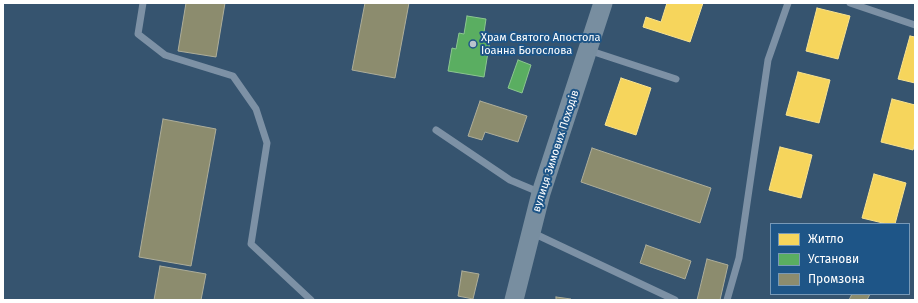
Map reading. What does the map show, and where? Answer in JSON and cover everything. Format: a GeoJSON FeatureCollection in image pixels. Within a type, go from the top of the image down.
{"type":"FeatureCollection","features":[{"type":"Feature","properties":{"kind":"main road","name":"вулиця Зимових Походів"},"geometry":{"type":"LineString","coordinates":[[514,300],[541,193],[604,3]]}},
{"type":"Feature","properties":{"kind":"lane"},"geometry":{"type":"LineString","coordinates":[[143,3],[138,34],[165,55],[233,76],[256,109],[267,143],[251,244],[311,300]]}},
{"type":"Feature","properties":{"kind":"lane"},"geometry":{"type":"LineString","coordinates":[[727,300],[739,258],[768,60],[788,3]]}},
{"type":"Feature","properties":{"kind":"lane"},"geometry":{"type":"LineString","coordinates":[[850,3],[915,25]]}},
{"type":"Feature","properties":{"kind":"lane"},"geometry":{"type":"LineString","coordinates":[[588,50],[676,79]]}},
{"type":"Feature","properties":{"kind":"lane"},"geometry":{"type":"LineString","coordinates":[[436,130],[510,180],[541,193]]}},
{"type":"Feature","properties":{"kind":"lane"},"geometry":{"type":"LineString","coordinates":[[531,232],[675,300]]}},
{"type":"Feature","properties":{"kind":"building: Житло"},"geometry":{"type":"Polygon","coordinates":[[[667,3],[703,3],[690,42],[643,27],[646,17],[661,22],[667,3]]]}},
{"type":"Feature","properties":{"kind":"building: Житло"},"geometry":{"type":"Polygon","coordinates":[[[817,8],[850,16],[838,59],[806,51],[817,8]]]}},
{"type":"Feature","properties":{"kind":"building: Житло"},"geometry":{"type":"Polygon","coordinates":[[[910,36],[915,37],[915,83],[898,79],[910,36]]]}},
{"type":"Feature","properties":{"kind":"building: Житло"},"geometry":{"type":"Polygon","coordinates":[[[798,72],[830,80],[819,123],[786,115],[798,72]]]}},
{"type":"Feature","properties":{"kind":"building: Житло"},"geometry":{"type":"Polygon","coordinates":[[[621,78],[651,88],[636,135],[605,125],[621,78]]]}},
{"type":"Feature","properties":{"kind":"building: Житло"},"geometry":{"type":"Polygon","coordinates":[[[892,99],[915,105],[915,142],[913,150],[881,142],[892,99]]]}},
{"type":"Feature","properties":{"kind":"building: Житло"},"geometry":{"type":"Polygon","coordinates":[[[780,147],[812,155],[801,198],[769,190],[780,147]]]}},
{"type":"Feature","properties":{"kind":"building: Житло"},"geometry":{"type":"Polygon","coordinates":[[[874,174],[906,183],[895,223],[883,223],[862,218],[874,174]]]}},
{"type":"Feature","properties":{"kind":"building: Установи","name":"Храм Святого Апостола Іоанна Богослова"},"geometry":{"type":"Polygon","coordinates":[[[467,16],[486,19],[483,39],[490,40],[484,77],[448,71],[452,48],[456,49],[459,33],[464,34],[467,16]]]}},
{"type":"Feature","properties":{"kind":"building: Установи"},"geometry":{"type":"Polygon","coordinates":[[[518,60],[531,65],[522,93],[508,88],[518,60]]]}},
{"type":"Feature","properties":{"kind":"building: Промзона"},"geometry":{"type":"Polygon","coordinates":[[[186,3],[225,3],[216,57],[178,51],[186,3]]]}},
{"type":"Feature","properties":{"kind":"building: Промзона"},"geometry":{"type":"Polygon","coordinates":[[[365,3],[409,3],[395,78],[352,70],[365,3]]]}},
{"type":"Feature","properties":{"kind":"building: Промзона"},"geometry":{"type":"Polygon","coordinates":[[[480,101],[527,116],[518,142],[485,132],[482,140],[468,136],[480,101]]]}},
{"type":"Feature","properties":{"kind":"building: Промзона"},"geometry":{"type":"Polygon","coordinates":[[[163,119],[216,129],[191,266],[139,257],[163,119]]]}},
{"type":"Feature","properties":{"kind":"building: Промзона"},"geometry":{"type":"Polygon","coordinates":[[[592,148],[711,188],[700,223],[581,182],[592,148]]]}},
{"type":"Feature","properties":{"kind":"building: Промзона"},"geometry":{"type":"Polygon","coordinates":[[[646,245],[691,261],[685,279],[640,263],[646,245]]]}},
{"type":"Feature","properties":{"kind":"building: Промзона"},"geometry":{"type":"Polygon","coordinates":[[[707,259],[728,265],[720,300],[697,300],[707,259]]]}},
{"type":"Feature","properties":{"kind":"building: Промзона"},"geometry":{"type":"Polygon","coordinates":[[[160,266],[206,274],[201,300],[154,300],[160,266]]]}},
{"type":"Feature","properties":{"kind":"building: Промзона"},"geometry":{"type":"Polygon","coordinates":[[[462,271],[479,274],[473,299],[458,296],[462,271]]]}},
{"type":"Feature","properties":{"kind":"building: Промзона"},"geometry":{"type":"Polygon","coordinates":[[[852,295],[870,295],[867,300],[849,300],[852,295]]]}},
{"type":"Feature","properties":{"kind":"building: Промзона"},"geometry":{"type":"Polygon","coordinates":[[[556,297],[571,299],[571,300],[556,300],[556,297]]]}},
{"type":"Feature","properties":{"kind":"place","name":"Храм Святого Апостола Іоанна Богослова"},"geometry":{"type":"Point","coordinates":[473,44]}}]}
